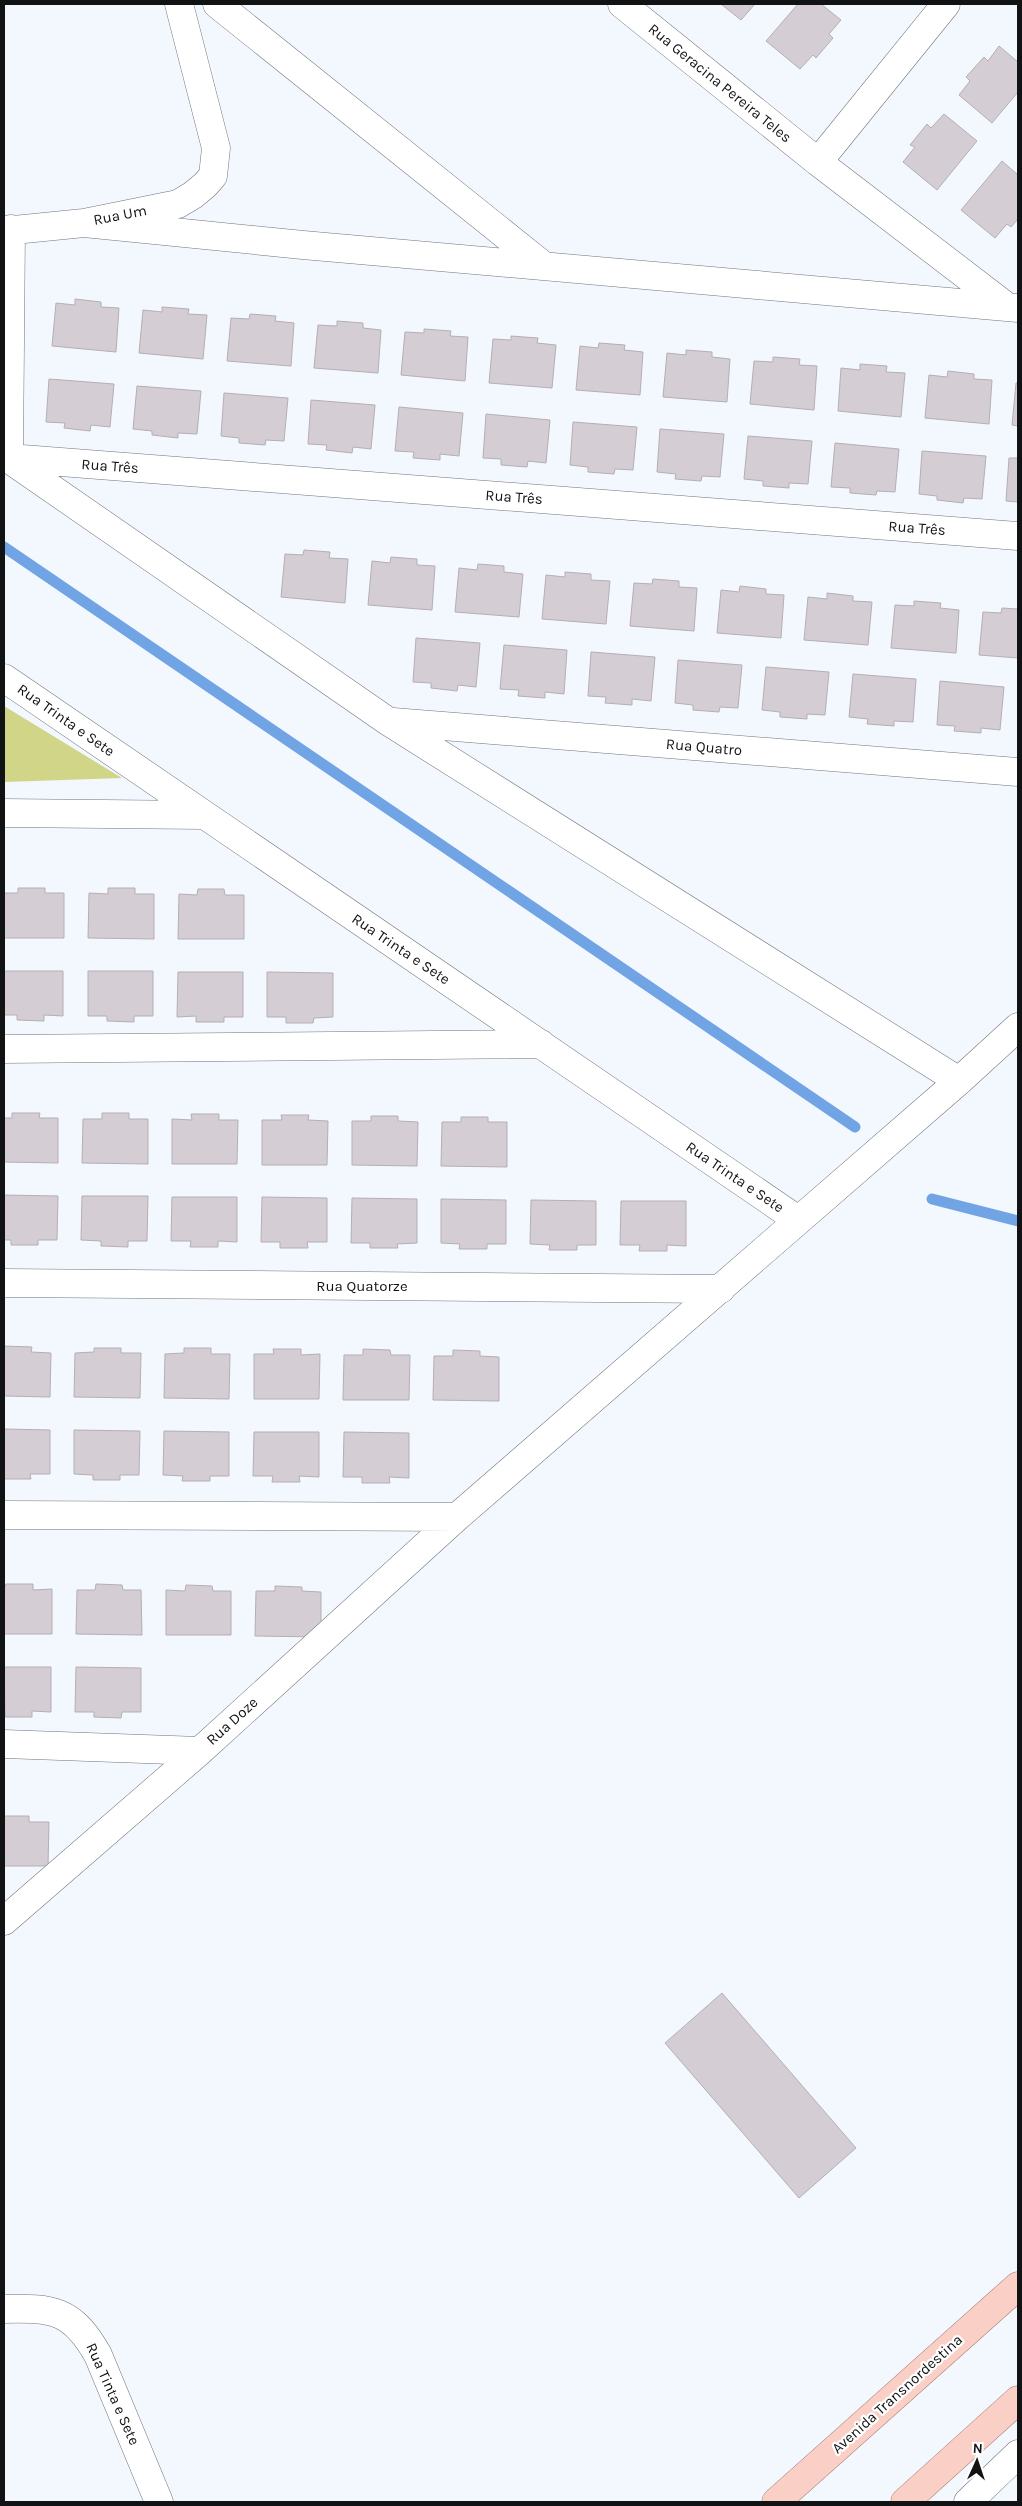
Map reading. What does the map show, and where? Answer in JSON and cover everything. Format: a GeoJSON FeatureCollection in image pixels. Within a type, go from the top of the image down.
{"type":"FeatureCollection","features":[{"type":"Feature","properties":{"kind":"main road","name":"Avenida Transnordestina"},"geometry":{"type":"LineString","coordinates":[[776,2502],[1018,2286]]}},
{"type":"Feature","properties":{"kind":"main road"},"geometry":{"type":"LineString","coordinates":[[905,2502],[1018,2400]]}},
{"type":"Feature","properties":{"kind":"street","name":"Rua Um"},"geometry":{"type":"LineString","coordinates":[[7,230],[84,223],[178,204],[193,195],[213,176],[216,148],[179,4]]}},
{"type":"Feature","properties":{"kind":"street"},"geometry":{"type":"LineString","coordinates":[[217,4],[544,266]]}},
{"type":"Feature","properties":{"kind":"street","name":"Rua Geracina Pereira Teles"},"geometry":{"type":"LineString","coordinates":[[622,4],[818,162],[1012,307]]}},
{"type":"Feature","properties":{"kind":"street"},"geometry":{"type":"LineString","coordinates":[[818,162],[946,4]]}},
{"type":"Feature","properties":{"kind":"street"},"geometry":{"type":"LineString","coordinates":[[84,223],[1012,307]]}},
{"type":"Feature","properties":{"kind":"street"},"geometry":{"type":"LineString","coordinates":[[7,230],[6,457],[389,722],[959,1082]]}},
{"type":"Feature","properties":{"kind":"street","name":"Rua Três"},"geometry":{"type":"LineString","coordinates":[[6,457],[1018,536]]}},
{"type":"Feature","properties":{"kind":"street","name":"Rua Trinta e Sete"},"geometry":{"type":"LineString","coordinates":[[4,678],[798,1220]]}},
{"type":"Feature","properties":{"kind":"street","name":"Rua Quatro"},"geometry":{"type":"LineString","coordinates":[[389,722],[1018,772]]}},
{"type":"Feature","properties":{"kind":"street"},"geometry":{"type":"LineString","coordinates":[[4,813],[203,815]]}},
{"type":"Feature","properties":{"kind":"street","name":"Rua Doze"},"geometry":{"type":"LineString","coordinates":[[4,1921],[200,1751],[457,1517],[959,1082],[1018,1027]]}},
{"type":"Feature","properties":{"kind":"street"},"geometry":{"type":"LineString","coordinates":[[4,1049],[541,1044]]}},
{"type":"Feature","properties":{"kind":"street","name":"Rua Quatorze"},"geometry":{"type":"LineString","coordinates":[[4,1283],[721,1289]]}},
{"type":"Feature","properties":{"kind":"street"},"geometry":{"type":"LineString","coordinates":[[4,1515],[457,1517]]}},
{"type":"Feature","properties":{"kind":"street"},"geometry":{"type":"LineString","coordinates":[[4,1744],[200,1751]]}},
{"type":"Feature","properties":{"kind":"street","name":"Rua Tinta e Sete"},"geometry":{"type":"LineString","coordinates":[[4,2309],[42,2308],[64,2316],[86,2333],[98,2355],[159,2502]]}},
{"type":"Feature","properties":{"kind":"street"},"geometry":{"type":"LineString","coordinates":[[968,2502],[1018,2454]]}},
{"type":"Feature","properties":{"kind":"green space"},"geometry":{"type":"Polygon","coordinates":[[[4,706],[122,778],[4,782],[4,706]]]}},
{"type":"Feature","properties":{"kind":"building"},"geometry":{"type":"Polygon","coordinates":[[[721,4],[755,4],[741,20],[721,4]]]}},
{"type":"Feature","properties":{"kind":"building"},"geometry":{"type":"Polygon","coordinates":[[[798,4],[821,4],[841,20],[829,34],[833,38],[816,58],[813,55],[800,69],[766,41],[798,4]]]}},
{"type":"Feature","properties":{"kind":"building"},"geometry":{"type":"Polygon","coordinates":[[[999,46],[1018,62],[1018,92],[992,123],[959,95],[970,81],[966,77],[984,57],[988,61],[999,46]]]}},
{"type":"Feature","properties":{"kind":"building"},"geometry":{"type":"Polygon","coordinates":[[[944,114],[977,141],[937,190],[903,162],[915,147],[910,145],[927,124],[931,128],[944,114]]]}},
{"type":"Feature","properties":{"kind":"building"},"geometry":{"type":"Polygon","coordinates":[[[1002,161],[1018,175],[1018,219],[1011,227],[1007,224],[995,238],[961,210],[1002,161]]]}},
{"type":"Feature","properties":{"kind":"building"},"geometry":{"type":"Polygon","coordinates":[[[75,299],[101,302],[101,307],[119,308],[116,352],[52,346],[56,303],[75,305],[75,299]]]}},
{"type":"Feature","properties":{"kind":"building"},"geometry":{"type":"Polygon","coordinates":[[[162,307],[189,309],[188,314],[207,315],[203,359],[139,353],[143,310],[162,312],[162,307]]]}},
{"type":"Feature","properties":{"kind":"building"},"geometry":{"type":"Polygon","coordinates":[[[250,314],[276,316],[275,321],[294,323],[291,366],[227,361],[231,318],[249,319],[250,314]]]}},
{"type":"Feature","properties":{"kind":"building"},"geometry":{"type":"Polygon","coordinates":[[[337,321],[363,323],[363,328],[381,330],[378,373],[314,368],[318,325],[337,326],[337,321]]]}},
{"type":"Feature","properties":{"kind":"building"},"geometry":{"type":"Polygon","coordinates":[[[424,329],[451,331],[450,336],[468,337],[465,381],[401,375],[405,332],[424,333],[424,329]]]}},
{"type":"Feature","properties":{"kind":"building"},"geometry":{"type":"Polygon","coordinates":[[[511,336],[538,338],[537,343],[556,345],[552,388],[489,383],[493,339],[511,340],[511,336]]]}},
{"type":"Feature","properties":{"kind":"building"},"geometry":{"type":"Polygon","coordinates":[[[599,343],[625,345],[624,350],[643,352],[640,395],[576,390],[580,346],[598,348],[599,343]]]}},
{"type":"Feature","properties":{"kind":"building"},"geometry":{"type":"Polygon","coordinates":[[[686,350],[712,352],[712,357],[730,359],[727,402],[663,397],[667,353],[686,355],[686,350]]]}},
{"type":"Feature","properties":{"kind":"building"},"geometry":{"type":"Polygon","coordinates":[[[773,357],[800,359],[799,365],[817,366],[814,410],[750,404],[754,361],[773,362],[773,357]]]}},
{"type":"Feature","properties":{"kind":"building"},"geometry":{"type":"Polygon","coordinates":[[[860,364],[887,366],[886,372],[905,373],[901,417],[838,411],[841,368],[860,370],[860,364]]]}},
{"type":"Feature","properties":{"kind":"building"},"geometry":{"type":"Polygon","coordinates":[[[948,371],[974,374],[974,379],[992,380],[989,424],[925,418],[929,375],[947,377],[948,371]]]}},
{"type":"Feature","properties":{"kind":"building"},"geometry":{"type":"Polygon","coordinates":[[[49,379],[114,384],[110,427],[91,425],[90,431],[64,428],[65,423],[46,422],[49,379]]]}},
{"type":"Feature","properties":{"kind":"building"},"geometry":{"type":"Polygon","coordinates":[[[1016,383],[1018,383],[1018,426],[1012,425],[1016,383]]]}},
{"type":"Feature","properties":{"kind":"building"},"geometry":{"type":"Polygon","coordinates":[[[137,386],[201,391],[197,434],[178,433],[178,438],[152,435],[152,431],[133,429],[137,386]]]}},
{"type":"Feature","properties":{"kind":"building"},"geometry":{"type":"Polygon","coordinates":[[[224,393],[288,398],[284,441],[266,440],[265,445],[239,443],[239,438],[221,436],[224,393]]]}},
{"type":"Feature","properties":{"kind":"building"},"geometry":{"type":"Polygon","coordinates":[[[311,400],[375,405],[371,449],[353,447],[352,453],[326,450],[327,445],[308,444],[311,400]]]}},
{"type":"Feature","properties":{"kind":"building"},"geometry":{"type":"Polygon","coordinates":[[[399,407],[463,413],[459,456],[440,454],[440,460],[413,458],[414,452],[395,451],[399,407]]]}},
{"type":"Feature","properties":{"kind":"building"},"geometry":{"type":"Polygon","coordinates":[[[486,414],[550,420],[546,463],[528,461],[527,467],[501,465],[501,459],[483,458],[486,414]]]}},
{"type":"Feature","properties":{"kind":"building"},"geometry":{"type":"Polygon","coordinates":[[[573,422],[637,427],[633,470],[615,469],[614,474],[588,472],[588,467],[570,465],[573,422]]]}},
{"type":"Feature","properties":{"kind":"building"},"geometry":{"type":"Polygon","coordinates":[[[660,429],[724,434],[720,477],[702,476],[701,481],[675,479],[676,474],[657,472],[660,429]]]}},
{"type":"Feature","properties":{"kind":"building"},"geometry":{"type":"Polygon","coordinates":[[[748,436],[812,441],[808,484],[789,483],[789,488],[763,486],[763,481],[744,479],[748,436]]]}},
{"type":"Feature","properties":{"kind":"building"},"geometry":{"type":"Polygon","coordinates":[[[835,443],[899,449],[895,492],[877,491],[876,495],[850,493],[850,488],[831,487],[835,443]]]}},
{"type":"Feature","properties":{"kind":"building"},"geometry":{"type":"Polygon","coordinates":[[[922,451],[986,456],[982,499],[964,498],[963,503],[937,500],[937,496],[919,494],[922,451]]]}},
{"type":"Feature","properties":{"kind":"building"},"geometry":{"type":"Polygon","coordinates":[[[1009,458],[1018,458],[1018,502],[1006,501],[1009,458]]]}},
{"type":"Feature","properties":{"kind":"building"},"geometry":{"type":"Polygon","coordinates":[[[304,550],[330,552],[329,558],[348,559],[345,603],[281,597],[285,554],[303,555],[304,550]]]}},
{"type":"Feature","properties":{"kind":"building"},"geometry":{"type":"Polygon","coordinates":[[[391,557],[417,559],[417,565],[435,566],[432,610],[368,605],[372,561],[390,563],[391,557]]]}},
{"type":"Feature","properties":{"kind":"building"},"geometry":{"type":"Polygon","coordinates":[[[478,564],[504,566],[504,572],[523,574],[519,617],[455,612],[459,568],[477,570],[478,564]]]}},
{"type":"Feature","properties":{"kind":"building"},"geometry":{"type":"Polygon","coordinates":[[[565,572],[591,574],[591,580],[610,581],[606,624],[542,619],[546,575],[565,577],[565,572]]]}},
{"type":"Feature","properties":{"kind":"building"},"geometry":{"type":"Polygon","coordinates":[[[653,579],[679,581],[679,587],[697,588],[694,631],[630,626],[634,583],[652,584],[653,579]]]}},
{"type":"Feature","properties":{"kind":"building"},"geometry":{"type":"Polygon","coordinates":[[[740,586],[766,589],[766,594],[784,595],[781,638],[717,633],[721,590],[739,592],[740,586]]]}},
{"type":"Feature","properties":{"kind":"building"},"geometry":{"type":"Polygon","coordinates":[[[827,593],[853,596],[853,601],[872,602],[868,645],[804,640],[808,597],[827,599],[827,593]]]}},
{"type":"Feature","properties":{"kind":"building"},"geometry":{"type":"Polygon","coordinates":[[[914,601],[941,603],[940,608],[959,610],[956,653],[891,648],[895,605],[914,606],[914,601]]]}},
{"type":"Feature","properties":{"kind":"building"},"geometry":{"type":"Polygon","coordinates":[[[1002,608],[1018,609],[1018,658],[979,655],[983,612],[1001,613],[1002,608]]]}},
{"type":"Feature","properties":{"kind":"building"},"geometry":{"type":"Polygon","coordinates":[[[416,638],[480,643],[476,687],[458,685],[457,691],[431,688],[431,683],[413,682],[416,638]]]}},
{"type":"Feature","properties":{"kind":"building"},"geometry":{"type":"Polygon","coordinates":[[[504,645],[567,650],[564,694],[545,692],[545,698],[518,696],[519,690],[500,689],[504,645]]]}},
{"type":"Feature","properties":{"kind":"building"},"geometry":{"type":"Polygon","coordinates":[[[591,652],[655,657],[651,701],[632,699],[632,705],[605,703],[606,697],[588,696],[591,652]]]}},
{"type":"Feature","properties":{"kind":"building"},"geometry":{"type":"Polygon","coordinates":[[[678,660],[742,665],[738,708],[720,707],[719,712],[693,710],[693,705],[675,703],[678,660]]]}},
{"type":"Feature","properties":{"kind":"building"},"geometry":{"type":"Polygon","coordinates":[[[766,667],[829,672],[825,715],[807,714],[807,719],[780,717],[780,712],[762,710],[766,667]]]}},
{"type":"Feature","properties":{"kind":"building"},"geometry":{"type":"Polygon","coordinates":[[[853,674],[916,679],[913,722],[894,721],[894,726],[867,724],[868,719],[849,717],[853,674]]]}},
{"type":"Feature","properties":{"kind":"building"},"geometry":{"type":"Polygon","coordinates":[[[940,681],[1004,687],[1000,730],[981,728],[981,733],[954,731],[955,726],[937,725],[940,681]]]}},
{"type":"Feature","properties":{"kind":"building"},"geometry":{"type":"Polygon","coordinates":[[[18,888],[45,888],[45,893],[64,893],[64,938],[4,938],[4,893],[18,893],[18,888]]]}},
{"type":"Feature","properties":{"kind":"building"},"geometry":{"type":"Polygon","coordinates":[[[108,888],[135,888],[135,894],[154,894],[154,939],[88,938],[89,893],[108,894],[108,888]]]}},
{"type":"Feature","properties":{"kind":"building"},"geometry":{"type":"Polygon","coordinates":[[[198,889],[224,889],[225,895],[244,895],[244,939],[178,939],[179,894],[197,895],[198,889]]]}},
{"type":"Feature","properties":{"kind":"building"},"geometry":{"type":"Polygon","coordinates":[[[4,971],[63,971],[63,1016],[44,1015],[44,1021],[17,1020],[17,1015],[4,1015],[4,971]]]}},
{"type":"Feature","properties":{"kind":"building"},"geometry":{"type":"Polygon","coordinates":[[[88,971],[153,971],[153,1016],[134,1016],[134,1022],[107,1021],[107,1016],[88,1016],[88,971]]]}},
{"type":"Feature","properties":{"kind":"building"},"geometry":{"type":"Polygon","coordinates":[[[178,972],[243,972],[243,1017],[224,1017],[224,1022],[196,1022],[196,1016],[177,1017],[178,972]]]}},
{"type":"Feature","properties":{"kind":"building"},"geometry":{"type":"Polygon","coordinates":[[[267,972],[333,973],[333,1017],[314,1018],[313,1023],[286,1023],[286,1017],[267,1017],[267,972]]]}},
{"type":"Feature","properties":{"kind":"building"},"geometry":{"type":"Polygon","coordinates":[[[12,1113],[40,1113],[39,1118],[58,1118],[58,1163],[4,1162],[4,1118],[12,1118],[12,1113]]]}},
{"type":"Feature","properties":{"kind":"building"},"geometry":{"type":"Polygon","coordinates":[[[102,1113],[129,1113],[129,1119],[148,1119],[148,1164],[82,1163],[83,1119],[102,1119],[102,1113]]]}},
{"type":"Feature","properties":{"kind":"building"},"geometry":{"type":"Polygon","coordinates":[[[191,1114],[219,1114],[219,1120],[238,1120],[237,1164],[172,1164],[172,1119],[192,1120],[191,1114]]]}},
{"type":"Feature","properties":{"kind":"building"},"geometry":{"type":"Polygon","coordinates":[[[281,1115],[309,1115],[308,1120],[328,1121],[327,1165],[262,1165],[262,1120],[282,1120],[281,1115]]]}},
{"type":"Feature","properties":{"kind":"building"},"geometry":{"type":"Polygon","coordinates":[[[371,1116],[398,1116],[398,1121],[418,1122],[417,1166],[352,1165],[352,1121],[371,1121],[371,1116]]]}},
{"type":"Feature","properties":{"kind":"building"},"geometry":{"type":"Polygon","coordinates":[[[461,1117],[488,1117],[488,1122],[507,1122],[507,1167],[441,1166],[442,1122],[461,1122],[461,1117]]]}},
{"type":"Feature","properties":{"kind":"building"},"geometry":{"type":"Polygon","coordinates":[[[4,1195],[58,1196],[57,1240],[38,1240],[38,1245],[11,1245],[11,1240],[4,1240],[4,1195]]]}},
{"type":"Feature","properties":{"kind":"building"},"geometry":{"type":"Polygon","coordinates":[[[82,1196],[148,1196],[147,1241],[128,1241],[128,1247],[101,1246],[101,1241],[81,1240],[82,1196]]]}},
{"type":"Feature","properties":{"kind":"building"},"geometry":{"type":"Polygon","coordinates":[[[172,1197],[237,1197],[237,1242],[218,1241],[218,1247],[190,1247],[191,1241],[171,1241],[172,1197]]]}},
{"type":"Feature","properties":{"kind":"building"},"geometry":{"type":"Polygon","coordinates":[[[262,1197],[327,1198],[327,1242],[307,1242],[308,1248],[280,1248],[280,1242],[261,1242],[262,1197]]]}},
{"type":"Feature","properties":{"kind":"building"},"geometry":{"type":"Polygon","coordinates":[[[352,1198],[417,1199],[417,1243],[397,1244],[398,1248],[370,1248],[370,1243],[351,1243],[352,1198]]]}},
{"type":"Feature","properties":{"kind":"building"},"geometry":{"type":"Polygon","coordinates":[[[441,1199],[506,1200],[506,1244],[487,1244],[487,1249],[459,1249],[460,1244],[441,1243],[441,1199]]]}},
{"type":"Feature","properties":{"kind":"building"},"geometry":{"type":"Polygon","coordinates":[[[531,1200],[596,1201],[596,1245],[577,1245],[577,1250],[549,1250],[550,1245],[530,1244],[531,1200]]]}},
{"type":"Feature","properties":{"kind":"building"},"geometry":{"type":"Polygon","coordinates":[[[621,1201],[686,1201],[686,1246],[667,1245],[667,1251],[639,1251],[640,1245],[620,1245],[621,1201]]]}},
{"type":"Feature","properties":{"kind":"building"},"geometry":{"type":"Polygon","coordinates":[[[4,1346],[32,1347],[31,1352],[51,1353],[50,1397],[4,1396],[4,1346]]]}},
{"type":"Feature","properties":{"kind":"building"},"geometry":{"type":"Polygon","coordinates":[[[94,1348],[121,1348],[121,1353],[141,1353],[140,1398],[74,1397],[75,1353],[94,1352],[94,1348]]]}},
{"type":"Feature","properties":{"kind":"building"},"geometry":{"type":"Polygon","coordinates":[[[184,1348],[211,1348],[211,1354],[230,1354],[229,1399],[164,1398],[165,1354],[184,1353],[184,1348]]]}},
{"type":"Feature","properties":{"kind":"building"},"geometry":{"type":"Polygon","coordinates":[[[273,1349],[301,1349],[301,1355],[320,1354],[319,1399],[254,1399],[254,1354],[274,1354],[273,1349]]]}},
{"type":"Feature","properties":{"kind":"building"},"geometry":{"type":"Polygon","coordinates":[[[363,1349],[390,1350],[391,1355],[410,1355],[409,1400],[343,1400],[344,1355],[363,1355],[363,1349]]]}},
{"type":"Feature","properties":{"kind":"building"},"geometry":{"type":"Polygon","coordinates":[[[453,1350],[480,1351],[480,1356],[499,1357],[499,1401],[433,1400],[434,1356],[453,1356],[453,1350]]]}},
{"type":"Feature","properties":{"kind":"building"},"geometry":{"type":"Polygon","coordinates":[[[4,1429],[50,1430],[50,1474],[30,1474],[31,1479],[4,1479],[4,1429]]]}},
{"type":"Feature","properties":{"kind":"building"},"geometry":{"type":"Polygon","coordinates":[[[74,1430],[140,1431],[139,1475],[120,1475],[120,1480],[93,1480],[93,1475],[74,1474],[74,1430]]]}},
{"type":"Feature","properties":{"kind":"building"},"geometry":{"type":"Polygon","coordinates":[[[164,1431],[229,1432],[229,1476],[210,1476],[210,1481],[182,1481],[183,1476],[163,1475],[164,1431]]]}},
{"type":"Feature","properties":{"kind":"building"},"geometry":{"type":"Polygon","coordinates":[[[254,1432],[319,1432],[319,1477],[299,1476],[300,1482],[272,1482],[273,1476],[253,1476],[254,1432]]]}},
{"type":"Feature","properties":{"kind":"building"},"geometry":{"type":"Polygon","coordinates":[[[344,1432],[409,1433],[409,1478],[389,1477],[390,1483],[362,1483],[362,1477],[343,1477],[344,1432]]]}},
{"type":"Feature","properties":{"kind":"building"},"geometry":{"type":"Polygon","coordinates":[[[6,1584],[33,1584],[33,1590],[52,1589],[52,1634],[4,1634],[4,1589],[6,1584]]]}},
{"type":"Feature","properties":{"kind":"building"},"geometry":{"type":"Polygon","coordinates":[[[96,1584],[122,1585],[123,1590],[141,1590],[142,1635],[76,1634],[77,1590],[95,1590],[96,1584]]]}},
{"type":"Feature","properties":{"kind":"building"},"geometry":{"type":"Polygon","coordinates":[[[186,1585],[212,1586],[213,1591],[231,1591],[231,1635],[166,1635],[166,1590],[185,1591],[186,1585]]]}},
{"type":"Feature","properties":{"kind":"building"},"geometry":{"type":"Polygon","coordinates":[[[275,1586],[302,1587],[302,1591],[321,1592],[321,1637],[255,1636],[256,1591],[275,1591],[275,1586]]]}},
{"type":"Feature","properties":{"kind":"building"},"geometry":{"type":"Polygon","coordinates":[[[4,1667],[51,1667],[51,1712],[32,1711],[32,1717],[5,1717],[4,1667]]]}},
{"type":"Feature","properties":{"kind":"building"},"geometry":{"type":"Polygon","coordinates":[[[76,1667],[141,1668],[141,1712],[122,1712],[121,1718],[94,1717],[94,1712],[75,1712],[76,1667]]]}},
{"type":"Feature","properties":{"kind":"building"},"geometry":{"type":"Polygon","coordinates":[[[4,1816],[29,1816],[29,1822],[49,1822],[48,1866],[4,1866],[4,1816]]]}},
{"type":"Feature","properties":{"kind":"building"},"geometry":{"type":"Polygon","coordinates":[[[722,1993],[856,2148],[799,2198],[665,2043],[722,1993]]]}},
{"type":"Feature","properties":{"kind":"waterway"},"geometry":{"type":"LineString","coordinates":[[4,547],[855,1127]]}},
{"type":"Feature","properties":{"kind":"waterway"},"geometry":{"type":"LineString","coordinates":[[932,1199],[1018,1221]]}}]}
